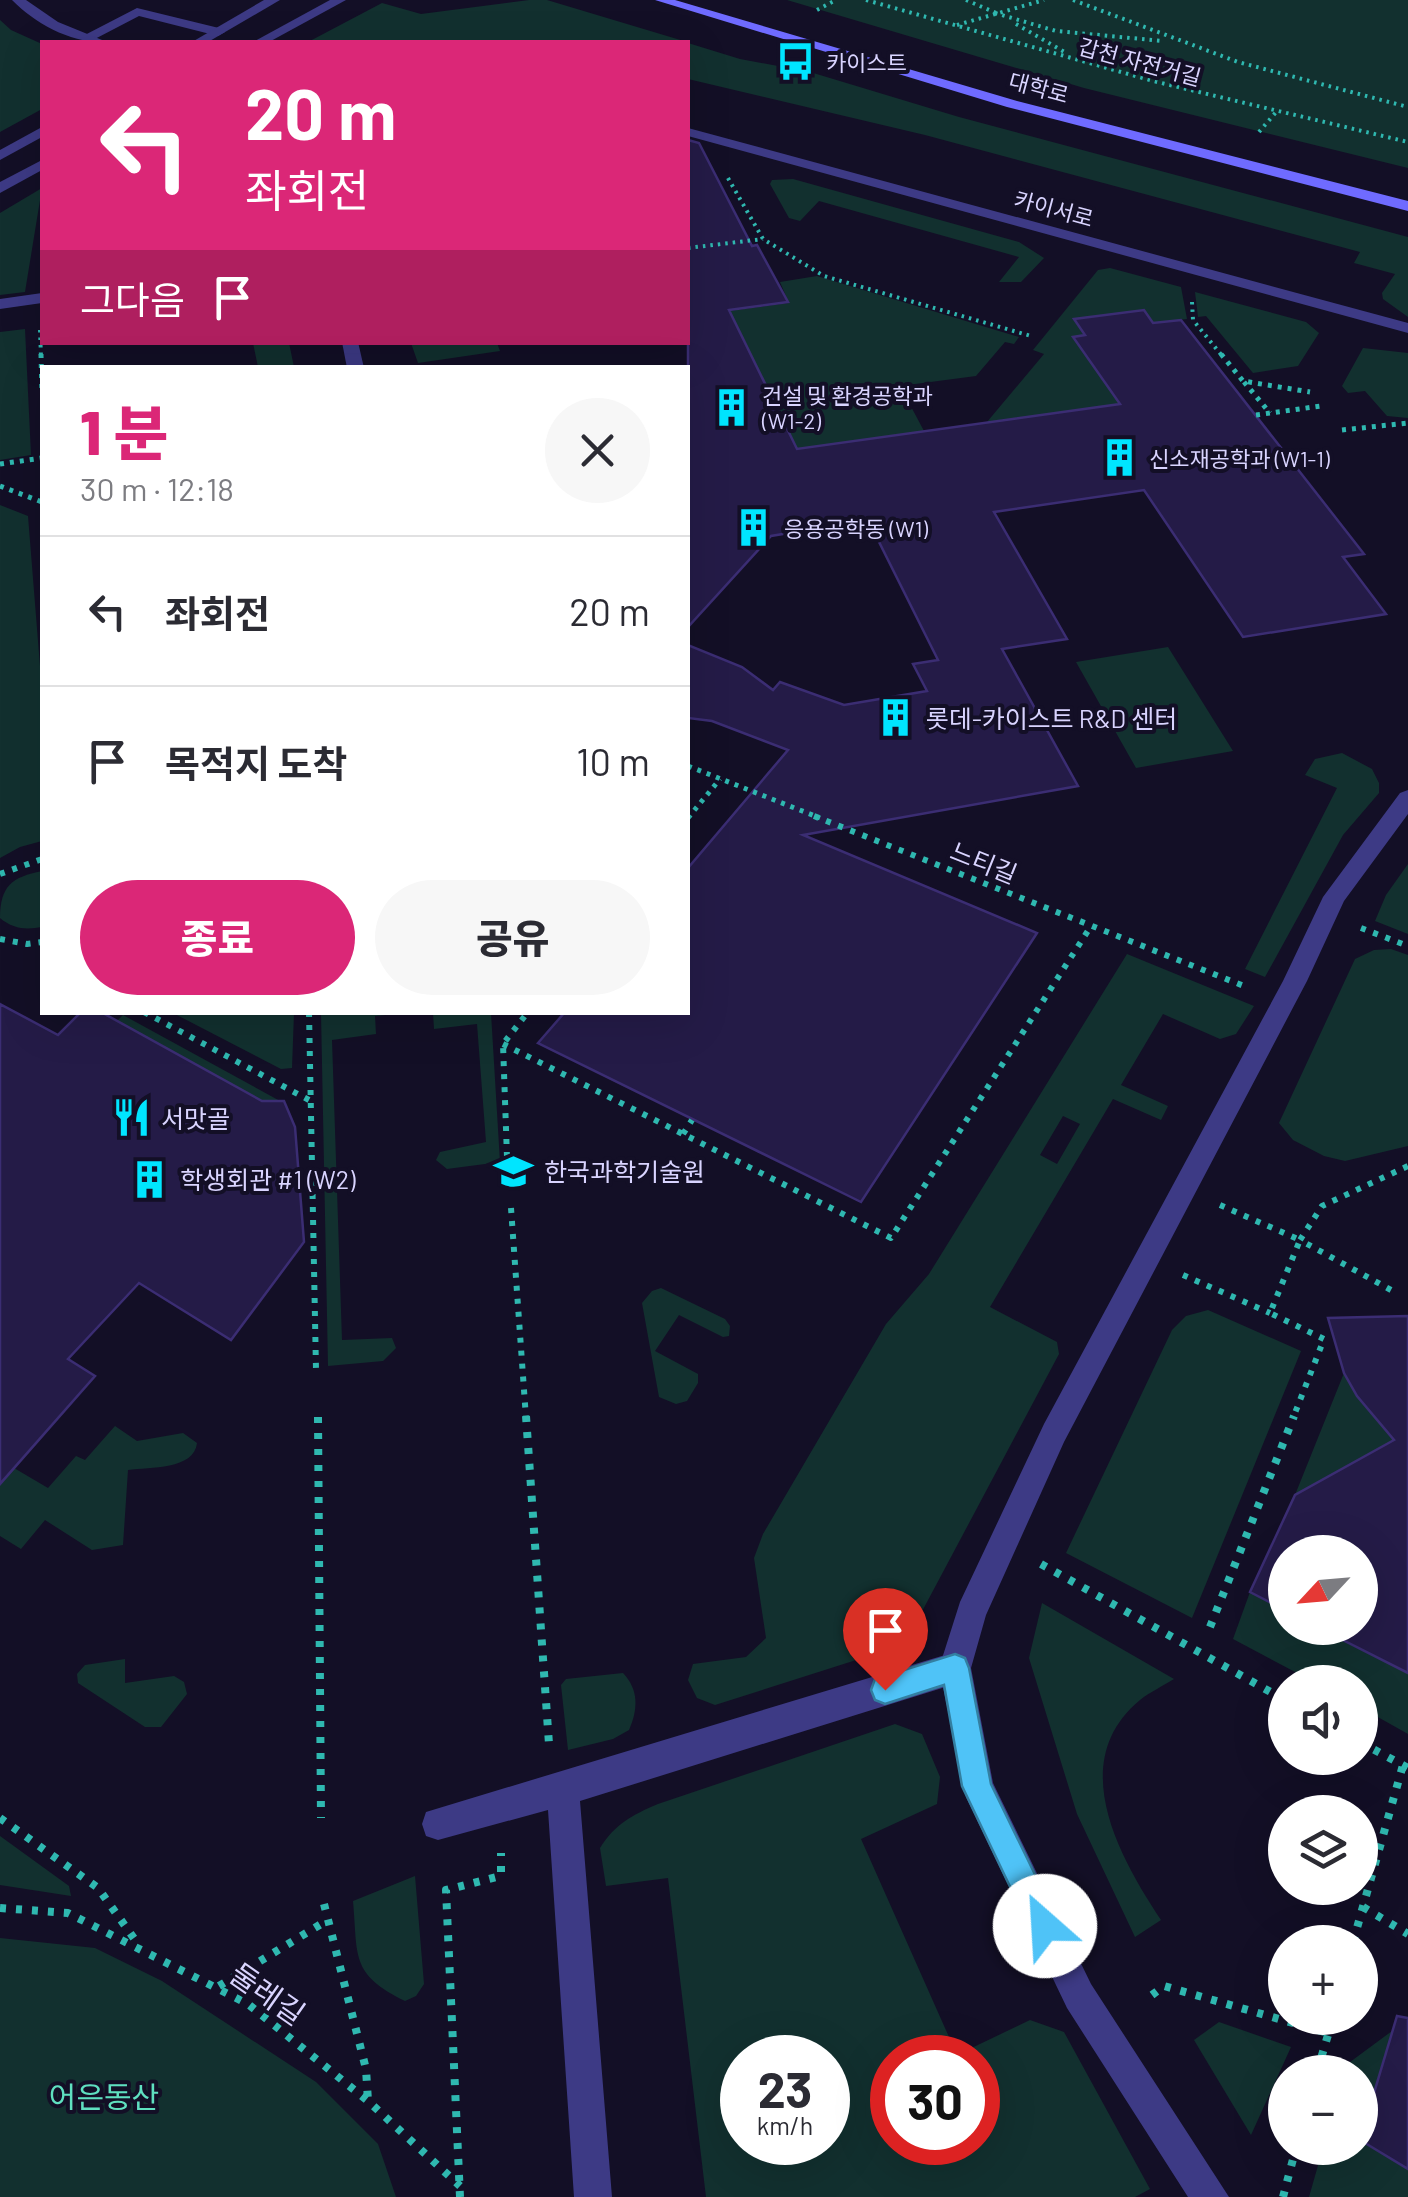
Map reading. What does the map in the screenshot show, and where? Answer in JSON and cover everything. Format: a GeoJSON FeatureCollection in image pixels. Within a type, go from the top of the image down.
{"type":"FeatureCollection","features":[{"type":"Feature","properties":{"kind":"main road","name":"대학로"},"geometry":{"type":"LineString","coordinates":[[661,0],[1012,104],[1408,206]]}},
{"type":"Feature","properties":{"kind":"street"},"geometry":{"type":"LineString","coordinates":[[18,0],[53,25],[93,40],[137,12],[218,32]]}},
{"type":"Feature","properties":{"kind":"street"},"geometry":{"type":"LineString","coordinates":[[203,40],[274,0]]}},
{"type":"Feature","properties":{"kind":"street"},"geometry":{"type":"LineString","coordinates":[[264,40],[340,0]]}},
{"type":"Feature","properties":{"kind":"street"},"geometry":{"type":"LineString","coordinates":[[0,156],[40,133]]}},
{"type":"Feature","properties":{"kind":"street","name":"카이서로"},"geometry":{"type":"LineString","coordinates":[[690,133],[1408,328]]}},
{"type":"Feature","properties":{"kind":"street"},"geometry":{"type":"LineString","coordinates":[[0,188],[40,165]]}},
{"type":"Feature","properties":{"kind":"street"},"geometry":{"type":"LineString","coordinates":[[0,304],[40,298]]}},
{"type":"Feature","properties":{"kind":"street"},"geometry":{"type":"LineString","coordinates":[[1210,2197],[1079,1996],[977,1786],[955,1668],[972,1613],[1046,1451],[1149,1259],[1182,1188],[1295,982],[1334,897],[1408,798]]}},
{"type":"Feature","properties":{"kind":"street"},"geometry":{"type":"LineString","coordinates":[[438,1824],[563,1790],[955,1668]]}},
{"type":"Feature","properties":{"kind":"street"},"geometry":{"type":"LineString","coordinates":[[563,1790],[593,2197]]}},
{"type":"Feature","properties":{"kind":"path","name":"갑천 자전거길"},"geometry":{"type":"LineString","coordinates":[[866,0],[1075,59],[1408,142]]}},
{"type":"Feature","properties":{"kind":"path"},"geometry":{"type":"LineString","coordinates":[[966,0],[1056,32],[1130,36],[1184,46]]}},
{"type":"Feature","properties":{"kind":"path"},"geometry":{"type":"LineString","coordinates":[[956,25],[1044,0]]}},
{"type":"Feature","properties":{"kind":"path"},"geometry":{"type":"LineString","coordinates":[[1073,0],[1184,46],[1312,85],[1408,107]]}},
{"type":"Feature","properties":{"kind":"path"},"geometry":{"type":"LineString","coordinates":[[995,12],[1075,59]]}},
{"type":"Feature","properties":{"kind":"path"},"geometry":{"type":"LineString","coordinates":[[1258,133],[1278,111]]}},
{"type":"Feature","properties":{"kind":"path"},"geometry":{"type":"LineString","coordinates":[[721,166],[763,239],[824,276],[1031,336]]}},
{"type":"Feature","properties":{"kind":"path"},"geometry":{"type":"LineString","coordinates":[[690,248],[763,239]]}},
{"type":"Feature","properties":{"kind":"path"},"geometry":{"type":"LineString","coordinates":[[1192,285],[1193,320],[1270,413]]}},
{"type":"Feature","properties":{"kind":"path"},"geometry":{"type":"LineString","coordinates":[[1243,381],[1310,392]]}},
{"type":"Feature","properties":{"kind":"path"},"geometry":{"type":"LineString","coordinates":[[1256,415],[1321,406]]}},
{"type":"Feature","properties":{"kind":"path"},"geometry":{"type":"LineString","coordinates":[[1342,430],[1392,422],[1408,424]]}},
{"type":"Feature","properties":{"kind":"path"},"geometry":{"type":"LineString","coordinates":[[0,464],[40,458]]}},
{"type":"Feature","properties":{"kind":"path"},"geometry":{"type":"LineString","coordinates":[[0,486],[40,501]]}},
{"type":"Feature","properties":{"kind":"path","name":"느티길"},"geometry":{"type":"LineString","coordinates":[[690,767],[1265,994]]}},
{"type":"Feature","properties":{"kind":"path"},"geometry":{"type":"LineString","coordinates":[[690,816],[720,779]]}},
{"type":"Feature","properties":{"kind":"path"},"geometry":{"type":"LineString","coordinates":[[0,874],[40,860]]}},
{"type":"Feature","properties":{"kind":"path"},"geometry":{"type":"LineString","coordinates":[[503,1044],[891,1238],[1091,926]]}},
{"type":"Feature","properties":{"kind":"path"},"geometry":{"type":"LineString","coordinates":[[1360,928],[1408,946]]}},
{"type":"Feature","properties":{"kind":"path"},"geometry":{"type":"LineString","coordinates":[[0,939],[40,942]]}},
{"type":"Feature","properties":{"kind":"path"},"geometry":{"type":"LineString","coordinates":[[150,1015],[309,1100]]}},
{"type":"Feature","properties":{"kind":"path"},"geometry":{"type":"LineString","coordinates":[[309,1015],[316,1370]]}},
{"type":"Feature","properties":{"kind":"path"},"geometry":{"type":"LineString","coordinates":[[507,1157],[503,1044],[526,1015]]}},
{"type":"Feature","properties":{"kind":"path"},"geometry":{"type":"LineString","coordinates":[[682,1134],[692,1120]]}},
{"type":"Feature","properties":{"kind":"path"},"geometry":{"type":"LineString","coordinates":[[1270,1312],[1300,1240],[1322,1206],[1408,1166]]}},
{"type":"Feature","properties":{"kind":"path"},"geometry":{"type":"LineString","coordinates":[[1182,1188],[1300,1240],[1391,1290]]}},
{"type":"Feature","properties":{"kind":"path"},"geometry":{"type":"LineString","coordinates":[[511,1208],[551,1743],[533,1747]]}},
{"type":"Feature","properties":{"kind":"path"},"geometry":{"type":"LineString","coordinates":[[1149,1259],[1324,1339],[1210,1627]]}},
{"type":"Feature","properties":{"kind":"path"},"geometry":{"type":"LineString","coordinates":[[318,1417],[321,1818]]}},
{"type":"Feature","properties":{"kind":"path"},"geometry":{"type":"LineString","coordinates":[[1040,1564],[1268,1691]]}},
{"type":"Feature","properties":{"kind":"path"},"geometry":{"type":"LineString","coordinates":[[1358,1925],[1405,1767],[1378,1752]]}},
{"type":"Feature","properties":{"kind":"path"},"geometry":{"type":"LineString","coordinates":[[0,1818],[98,1888],[140,1948]]}},
{"type":"Feature","properties":{"kind":"path"},"geometry":{"type":"LineString","coordinates":[[460,2191],[446,1890],[502,1876],[501,1846]]}},
{"type":"Feature","properties":{"kind":"path"},"geometry":{"type":"LineString","coordinates":[[324,1904],[366,2068],[368,2101]]}},
{"type":"Feature","properties":{"kind":"path"},"geometry":{"type":"LineString","coordinates":[[1363,1907],[1408,1934]]}},
{"type":"Feature","properties":{"kind":"path","name":"둘레길"},"geometry":{"type":"LineString","coordinates":[[0,1908],[68,1912],[248,2004],[368,2101],[460,2191]]}},
{"type":"Feature","properties":{"kind":"path"},"geometry":{"type":"LineString","coordinates":[[218,1987],[326,1921]]}},
{"type":"Feature","properties":{"kind":"path"},"geometry":{"type":"LineString","coordinates":[[1152,1995],[1164,1986],[1268,2016]]}},
{"type":"Feature","properties":{"kind":"path"},"geometry":{"type":"LineString","coordinates":[[1283,2197],[1291,2165]]}},
{"type":"Feature","properties":{"kind":"green space"},"geometry":{"type":"Polygon","coordinates":[[[547,0],[680,40],[312,40],[382,3],[421,14],[547,0]]]}},
{"type":"Feature","properties":{"kind":"green space"},"geometry":{"type":"Polygon","coordinates":[[[787,0],[1408,0],[1408,168],[1084,88],[787,0]]]}},
{"type":"Feature","properties":{"kind":"green space"},"geometry":{"type":"Polygon","coordinates":[[[0,20],[11,30],[40,43],[40,110],[0,132],[0,20]]]}},
{"type":"Feature","properties":{"kind":"green space"},"geometry":{"type":"Polygon","coordinates":[[[690,44],[740,59],[810,72],[959,117],[1408,237],[1408,317],[1383,299],[1382,293],[1395,274],[1354,263],[1360,252],[925,135],[690,79],[690,44]]]}},
{"type":"Feature","properties":{"kind":"green space"},"geometry":{"type":"Polygon","coordinates":[[[793,179],[1019,242],[1044,258],[1021,282],[999,282],[1019,257],[819,201],[800,221],[789,218],[770,184],[772,180],[793,179]]]}},
{"type":"Feature","properties":{"kind":"green space"},"geometry":{"type":"Polygon","coordinates":[[[40,189],[25,292],[0,295],[0,213],[40,189]]]}},
{"type":"Feature","properties":{"kind":"green space"},"geometry":{"type":"Polygon","coordinates":[[[1110,268],[1181,287],[1187,319],[1153,323],[1143,310],[1075,320],[1085,335],[1074,338],[1120,404],[987,422],[1044,354],[1033,350],[1098,270],[1110,268]]]}},
{"type":"Feature","properties":{"kind":"green space"},"geometry":{"type":"Polygon","coordinates":[[[817,276],[1019,337],[1014,344],[1005,342],[976,376],[900,386],[924,431],[797,449],[729,311],[789,303],[780,282],[817,276]]]}},
{"type":"Feature","properties":{"kind":"green space"},"geometry":{"type":"Polygon","coordinates":[[[1195,292],[1306,322],[1319,333],[1298,366],[1253,373],[1206,316],[1198,317],[1195,292]]]}},
{"type":"Feature","properties":{"kind":"green space"},"geometry":{"type":"Polygon","coordinates":[[[25,329],[31,455],[0,460],[0,332],[25,329]]]}},
{"type":"Feature","properties":{"kind":"green space"},"geometry":{"type":"Polygon","coordinates":[[[253,345],[289,345],[294,365],[258,365],[253,345]]]}},
{"type":"Feature","properties":{"kind":"green space"},"geometry":{"type":"Polygon","coordinates":[[[412,345],[498,345],[500,351],[418,363],[412,345]]]}},
{"type":"Feature","properties":{"kind":"green space"},"geometry":{"type":"Polygon","coordinates":[[[1363,348],[1408,353],[1408,418],[1387,416],[1365,391],[1348,393],[1342,386],[1363,348]]]}},
{"type":"Feature","properties":{"kind":"green space"},"geometry":{"type":"Polygon","coordinates":[[[0,505],[28,516],[40,666],[40,842],[0,858],[0,505]]]}},
{"type":"Feature","properties":{"kind":"green space"},"geometry":{"type":"Polygon","coordinates":[[[1168,647],[1233,751],[1136,768],[1076,662],[1168,647]]]}},
{"type":"Feature","properties":{"kind":"green space"},"geometry":{"type":"Polygon","coordinates":[[[1342,753],[1372,769],[1379,793],[1343,835],[1265,977],[1245,969],[1337,788],[1305,775],[1315,759],[1342,753]]]}},
{"type":"Feature","properties":{"kind":"green space"},"geometry":{"type":"Polygon","coordinates":[[[1408,864],[1408,934],[1375,921],[1386,895],[1408,864]]]}},
{"type":"Feature","properties":{"kind":"green space"},"geometry":{"type":"Polygon","coordinates":[[[40,872],[40,927],[20,928],[0,918],[5,891],[23,876],[40,872]]]}},
{"type":"Feature","properties":{"kind":"green space"},"geometry":{"type":"Polygon","coordinates":[[[1391,949],[1408,955],[1408,1146],[1345,1161],[1324,1156],[1293,1140],[1279,1123],[1355,959],[1374,950],[1391,949]]]}},
{"type":"Feature","properties":{"kind":"green space"},"geometry":{"type":"Polygon","coordinates":[[[1127,954],[1254,1006],[1236,1034],[1220,1039],[1163,1014],[1121,1085],[1168,1106],[1161,1120],[1113,1099],[990,1307],[1057,1342],[1059,1354],[910,1634],[897,1647],[715,1705],[697,1698],[688,1680],[693,1664],[746,1657],[766,1638],[754,1558],[763,1534],[886,1324],[929,1274],[1127,954]],[[1063,1116],[1040,1155],[1057,1164],[1080,1124],[1063,1116]]]}},
{"type":"Feature","properties":{"kind":"green space"},"geometry":{"type":"Polygon","coordinates":[[[123,1015],[280,1101],[262,1101],[117,1021],[123,1015]]]}},
{"type":"Feature","properties":{"kind":"green space"},"geometry":{"type":"Polygon","coordinates":[[[177,1015],[294,1015],[292,1068],[281,1069],[177,1015]]]}},
{"type":"Feature","properties":{"kind":"green space"},"geometry":{"type":"Polygon","coordinates":[[[321,1015],[385,1015],[375,1016],[376,1034],[332,1040],[342,1340],[392,1338],[396,1348],[383,1361],[328,1366],[321,1015]]]}},
{"type":"Feature","properties":{"kind":"green space"},"geometry":{"type":"Polygon","coordinates":[[[433,1015],[491,1015],[500,1162],[447,1169],[436,1160],[440,1152],[486,1142],[477,1024],[434,1029],[433,1015]]]}},
{"type":"Feature","properties":{"kind":"green space"},"geometry":{"type":"Polygon","coordinates":[[[661,1288],[725,1319],[730,1326],[729,1336],[723,1337],[679,1315],[655,1351],[698,1374],[698,1383],[687,1401],[676,1404],[659,1397],[642,1303],[652,1291],[661,1288]]]}},
{"type":"Feature","properties":{"kind":"green space"},"geometry":{"type":"Polygon","coordinates":[[[1208,1310],[1301,1351],[1192,1618],[1066,1553],[1172,1330],[1186,1316],[1208,1310]]]}},
{"type":"Feature","properties":{"kind":"green space"},"geometry":{"type":"Polygon","coordinates":[[[1344,1373],[1372,1414],[1408,1448],[1295,1495],[1344,1373]]]}},
{"type":"Feature","properties":{"kind":"green space"},"geometry":{"type":"Polygon","coordinates":[[[115,1426],[137,1441],[183,1433],[197,1443],[194,1452],[180,1463],[128,1470],[123,1545],[92,1550],[45,1520],[21,1549],[0,1536],[0,1484],[14,1468],[48,1488],[76,1456],[85,1460],[115,1426]]]}},
{"type":"Feature","properties":{"kind":"green space"},"geometry":{"type":"Polygon","coordinates":[[[1250,1592],[1268,1601],[1268,1645],[1353,1645],[1408,1673],[1408,1734],[1378,1717],[1378,1665],[1282,1665],[1233,1639],[1250,1592]]]}},
{"type":"Feature","properties":{"kind":"green space"},"geometry":{"type":"Polygon","coordinates":[[[1042,1603],[1174,1679],[1140,1700],[1118,1725],[1106,1752],[1103,1781],[1107,1810],[1130,1868],[1161,1920],[1135,1937],[1077,1814],[1029,1658],[1042,1603]]]}},
{"type":"Feature","properties":{"kind":"green space"},"geometry":{"type":"Polygon","coordinates":[[[125,1659],[125,1683],[174,1676],[184,1682],[187,1694],[161,1727],[145,1727],[78,1683],[77,1674],[85,1665],[125,1659]]]}},
{"type":"Feature","properties":{"kind":"green space"},"geometry":{"type":"Polygon","coordinates":[[[623,1673],[635,1700],[629,1730],[613,1739],[568,1750],[561,1685],[566,1679],[623,1673]]]}},
{"type":"Feature","properties":{"kind":"green space"},"geometry":{"type":"Polygon","coordinates":[[[895,1724],[922,1734],[940,1777],[937,1804],[861,1839],[948,2035],[870,2035],[870,2165],[1000,2165],[999,2035],[1030,2020],[1064,2032],[1150,2189],[1135,2197],[706,2197],[668,1878],[606,1886],[600,1848],[625,1821],[640,1812],[895,1724]]]}},
{"type":"Feature","properties":{"kind":"green space"},"geometry":{"type":"Polygon","coordinates":[[[0,1836],[69,1886],[71,1896],[0,1885],[0,1836]]]}},
{"type":"Feature","properties":{"kind":"green space"},"geometry":{"type":"Polygon","coordinates":[[[415,1876],[424,1984],[416,1996],[405,2001],[374,1982],[360,1961],[353,1901],[415,1876]]]}},
{"type":"Feature","properties":{"kind":"green space","name":"어은동산"},"geometry":{"type":"Polygon","coordinates":[[[0,1938],[95,1948],[162,1981],[316,2082],[378,2144],[396,2197],[0,2197],[0,1938]]]}},
{"type":"Feature","properties":{"kind":"green space"},"geometry":{"type":"Polygon","coordinates":[[[1219,2022],[1291,2047],[1287,2055],[1268,2055],[1268,2098],[1251,2135],[1194,2040],[1219,2022]]]}},
{"type":"Feature","properties":{"kind":"green space"},"geometry":{"type":"Polygon","coordinates":[[[1392,2031],[1378,2077],[1378,2055],[1360,2055],[1392,2031]]]}},
{"type":"Feature","properties":{"kind":"green space"},"geometry":{"type":"Polygon","coordinates":[[[1378,2151],[1408,2169],[1408,2197],[1309,2197],[1318,2165],[1378,2165],[1378,2151]]]}},
{"type":"Feature","properties":{"kind":"building"},"geometry":{"type":"Polygon","coordinates":[[[690,141],[699,143],[752,246],[757,245],[788,302],[729,310],[797,449],[1120,404],[1073,337],[1085,335],[1074,319],[1144,310],[1153,323],[1181,320],[1364,554],[1343,557],[1386,614],[1243,637],[1144,490],[994,512],[1067,639],[1002,649],[1078,786],[803,835],[1037,933],[861,1202],[538,1043],[562,1015],[690,1015],[690,866],[788,750],[712,721],[690,718],[690,646],[742,667],[773,690],[780,682],[844,705],[927,691],[913,664],[938,660],[868,520],[771,536],[690,625],[690,141]]]}},
{"type":"Feature","properties":{"kind":"building","name":"학생회관 #1 (W2)"},"geometry":{"type":"Polygon","coordinates":[[[0,1004],[58,1035],[78,1015],[106,1015],[262,1101],[284,1101],[295,1127],[304,1242],[231,1340],[139,1283],[68,1359],[95,1376],[0,1484],[0,1004]]]}},
{"type":"Feature","properties":{"kind":"building"},"geometry":{"type":"Polygon","coordinates":[[[1408,1316],[1408,1673],[1353,1645],[1378,1645],[1378,1535],[1276,1535],[1295,1495],[1394,1440],[1357,1396],[1344,1373],[1328,1318],[1408,1316]]]}},
{"type":"Feature","properties":{"kind":"building"},"geometry":{"type":"Polygon","coordinates":[[[1268,1553],[1268,1601],[1250,1592],[1268,1553]]]}},
{"type":"Feature","properties":{"kind":"building"},"geometry":{"type":"Polygon","coordinates":[[[1397,2016],[1408,2018],[1408,2169],[1378,2151],[1378,2080],[1397,2016]]]}},
{"type":"Feature","properties":{"kind":"place","name":"카이스트"},"geometry":{"type":"Point","coordinates":[796,62]}},
{"type":"Feature","properties":{"kind":"place","name":"건설 및 환경공학과 (W1-2)"},"geometry":{"type":"Point","coordinates":[732,408]}},
{"type":"Feature","properties":{"kind":"place","name":"신소재공학과 (W1-1)"},"geometry":{"type":"Point","coordinates":[1119,458]}},
{"type":"Feature","properties":{"kind":"place","name":"응용공학동 (W1)"},"geometry":{"type":"Point","coordinates":[754,528]}},
{"type":"Feature","properties":{"kind":"place","name":"롯데-카이스트 R&D 센터"},"geometry":{"type":"Point","coordinates":[896,718]}},
{"type":"Feature","properties":{"kind":"place","name":"서맛골"},"geometry":{"type":"Point","coordinates":[131,1118]}},
{"type":"Feature","properties":{"kind":"place","name":"한국과학기술원"},"geometry":{"type":"Point","coordinates":[514,1171]}},
{"type":"Feature","properties":{"kind":"place","name":"학생회관 #1 (W2)"},"geometry":{"type":"Point","coordinates":[150,1179]}},
{"type":"Feature","properties":{"kind":"route"},"geometry":{"type":"LineString","coordinates":[[885,1690],[955,1668],[977,1786],[1045,1926]]}}]}
